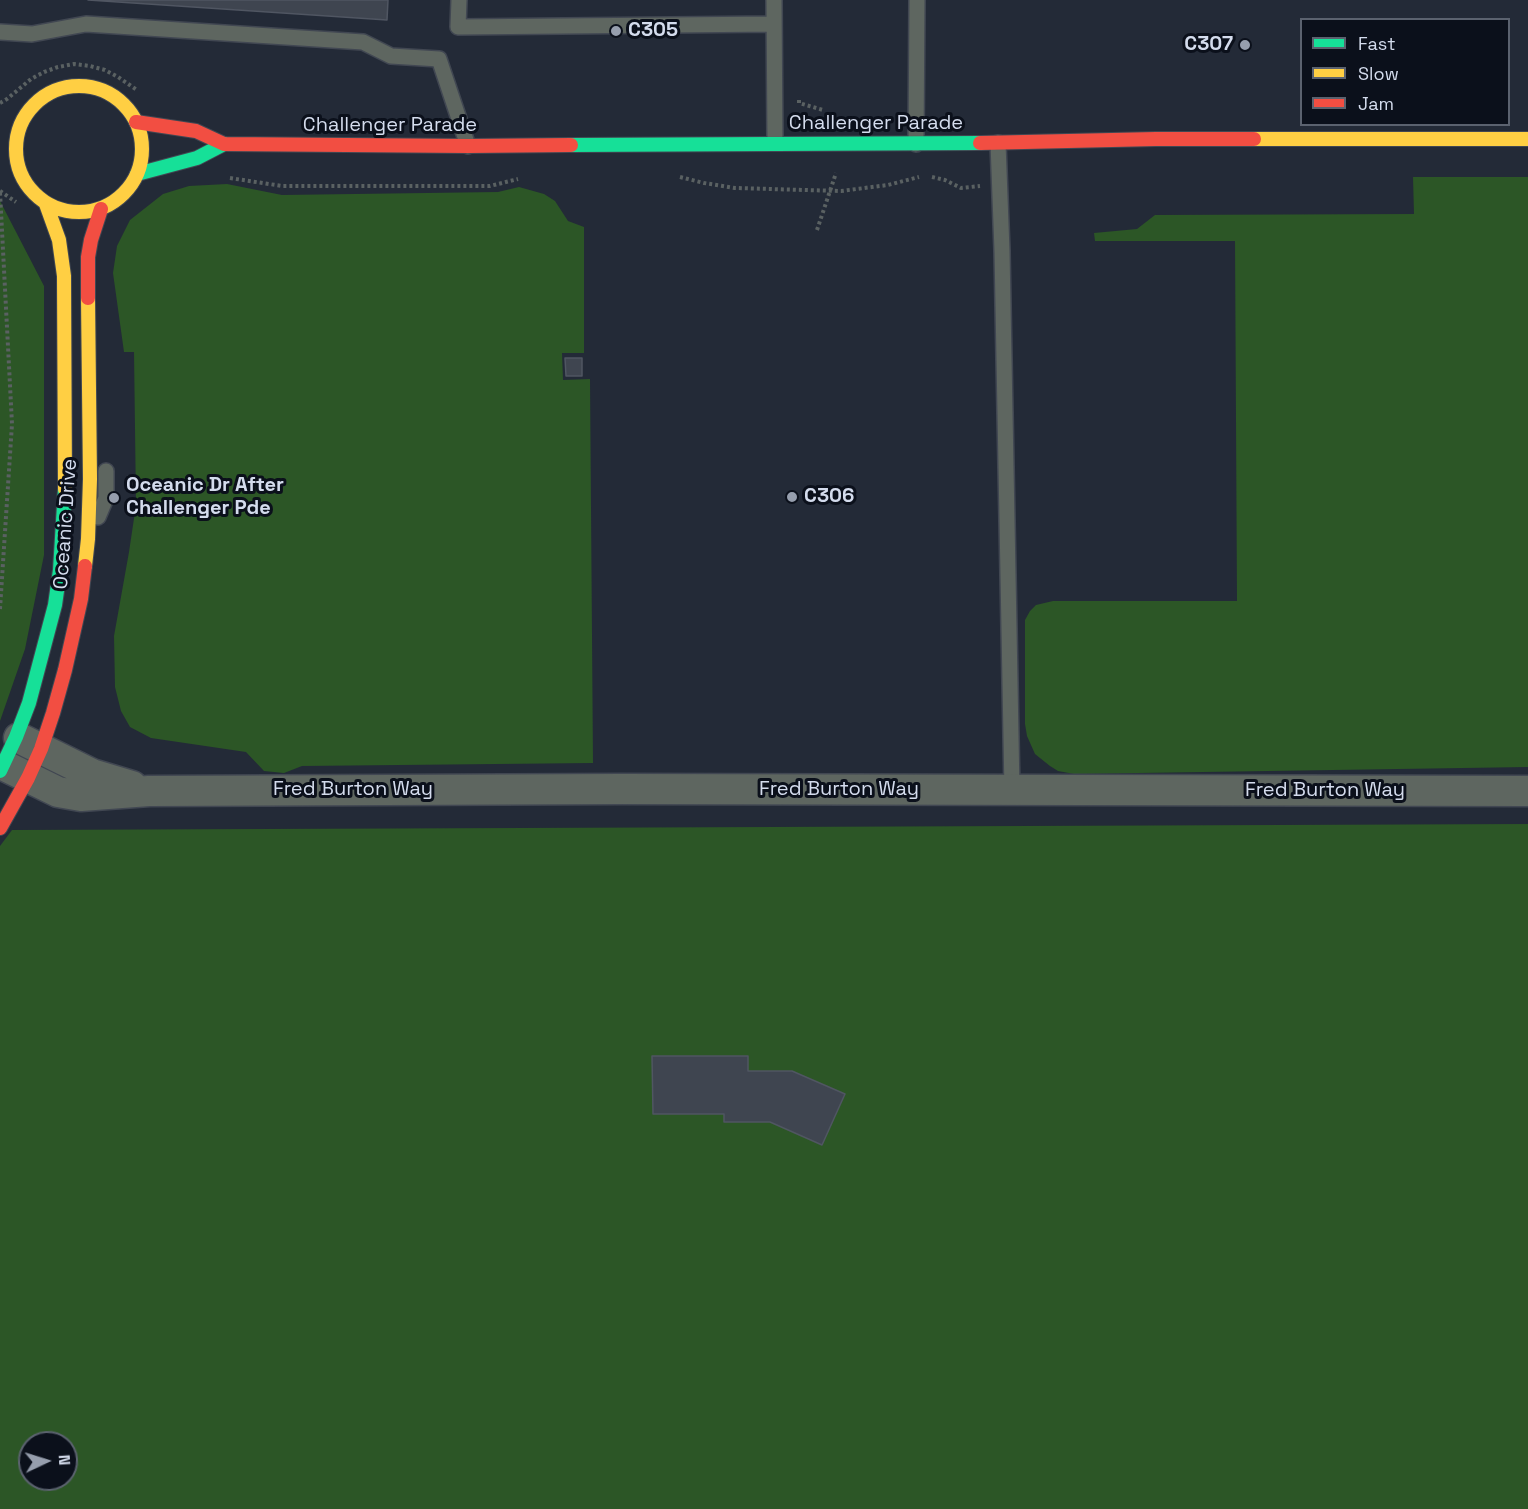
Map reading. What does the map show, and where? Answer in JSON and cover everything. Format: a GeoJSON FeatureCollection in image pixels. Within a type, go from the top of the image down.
{"type":"FeatureCollection","features":[{"type":"Feature","properties":{"kind":"street"},"geometry":{"type":"LineString","coordinates":[[69,86],[90,86],[109,93],[125,105],[136,122],[141,139],[142,157],[137,174],[123,195],[101,209],[82,213],[63,211],[46,204],[15,174],[16,122],[33,104],[50,92],[69,86]]}},
{"type":"Feature","properties":{"kind":"street","name":"Challenger Parade"},"geometry":{"type":"LineString","coordinates":[[136,122],[196,131],[224,144],[468,146],[1528,139]]}},
{"type":"Feature","properties":{"kind":"street","name":"Challenger Parade"},"geometry":{"type":"LineString","coordinates":[[137,174],[197,158],[224,144]]}},
{"type":"Feature","properties":{"kind":"street","name":"Oceanic Drive"},"geometry":{"type":"LineString","coordinates":[[10,772],[28,743],[29,703],[55,605],[63,523],[65,484],[64,276],[59,240],[46,204]]}},
{"type":"Feature","properties":{"kind":"street","name":"Oceanic Drive"},"geometry":{"type":"LineString","coordinates":[[0,828],[10,772],[28,743],[53,713],[66,670],[81,599],[88,539],[90,479],[89,248],[101,209]]}},
{"type":"Feature","properties":{"kind":"street","name":"Fred Burton Way"},"geometry":{"type":"LineString","coordinates":[[28,743],[92,774],[149,791]]}},
{"type":"Feature","properties":{"kind":"street","name":"Fred Burton Way"},"geometry":{"type":"LineString","coordinates":[[10,772],[58,792],[81,796],[149,791],[586,789],[1528,791]]}},
{"type":"Feature","properties":{"kind":"lane"},"geometry":{"type":"LineString","coordinates":[[459,0],[458,27],[774,24]]}},
{"type":"Feature","properties":{"kind":"lane"},"geometry":{"type":"LineString","coordinates":[[774,0],[775,143]]}},
{"type":"Feature","properties":{"kind":"lane"},"geometry":{"type":"LineString","coordinates":[[916,144],[917,0]]}},
{"type":"Feature","properties":{"kind":"lane"},"geometry":{"type":"LineString","coordinates":[[0,32],[32,34],[86,24],[363,42],[391,56],[439,59],[468,146]]}},
{"type":"Feature","properties":{"kind":"lane"},"geometry":{"type":"LineString","coordinates":[[998,143],[1012,790]]}},
{"type":"Feature","properties":{"kind":"lane"},"geometry":{"type":"LineString","coordinates":[[88,290],[102,342]]}},
{"type":"Feature","properties":{"kind":"lane"},"geometry":{"type":"LineString","coordinates":[[88,539],[106,498],[106,453]]}},
{"type":"Feature","properties":{"kind":"path"},"geometry":{"type":"LineString","coordinates":[[0,103],[44,72],[74,64],[105,70],[142,93]]}},
{"type":"Feature","properties":{"kind":"path"},"geometry":{"type":"LineString","coordinates":[[675,176],[735,188],[841,191],[888,185],[922,177]]}},
{"type":"Feature","properties":{"kind":"path"},"geometry":{"type":"LineString","coordinates":[[930,176],[961,188],[999,184]]}},
{"type":"Feature","properties":{"kind":"path"},"geometry":{"type":"LineString","coordinates":[[221,177],[282,186],[490,186],[526,177]]}},
{"type":"Feature","properties":{"kind":"path"},"geometry":{"type":"LineString","coordinates":[[0,192],[12,424],[0,609]]}},
{"type":"Feature","properties":{"kind":"green space"},"geometry":{"type":"Polygon","coordinates":[[[1413,177],[1528,177],[1528,767],[1074,774],[1058,771],[1035,754],[1027,736],[1025,724],[1025,620],[1036,605],[1053,601],[1237,601],[1235,241],[1095,241],[1094,233],[1137,229],[1155,215],[1414,214],[1413,177]]]}},
{"type":"Feature","properties":{"kind":"green space"},"geometry":{"type":"Polygon","coordinates":[[[227,184],[282,195],[498,192],[519,187],[544,194],[555,201],[568,221],[584,227],[584,353],[562,353],[563,380],[590,379],[593,763],[302,766],[284,773],[264,771],[246,752],[151,738],[130,727],[121,711],[115,687],[114,636],[136,505],[134,352],[124,352],[113,273],[117,246],[130,220],[163,194],[189,186],[227,184]]]}},
{"type":"Feature","properties":{"kind":"green space"},"geometry":{"type":"Polygon","coordinates":[[[0,201],[44,286],[44,555],[25,649],[0,721],[0,201]]]}},
{"type":"Feature","properties":{"kind":"green space"},"geometry":{"type":"Polygon","coordinates":[[[1528,824],[1528,1509],[0,1509],[0,846],[12,830],[1528,824]]]}},
{"type":"Feature","properties":{"kind":"building"},"geometry":{"type":"Polygon","coordinates":[[[88,0],[388,0],[387,20],[88,0]]]}},
{"type":"Feature","properties":{"kind":"building"},"geometry":{"type":"Polygon","coordinates":[[[565,358],[582,358],[582,376],[566,376],[565,358]]]}},
{"type":"Feature","properties":{"kind":"building"},"geometry":{"type":"Polygon","coordinates":[[[128,476],[134,476],[134,489],[129,489],[128,476]]]}},
{"type":"Feature","properties":{"kind":"building"},"geometry":{"type":"Polygon","coordinates":[[[652,1056],[748,1056],[748,1071],[792,1071],[845,1094],[822,1145],[770,1122],[724,1122],[724,1114],[653,1114],[652,1056]]]}},
{"type":"Feature","properties":{"kind":"traffic: fast"},"geometry":{"type":"LineString","coordinates":[[571,145],[980,143]]}},
{"type":"Feature","properties":{"kind":"traffic: fast"},"geometry":{"type":"LineString","coordinates":[[137,174],[197,158],[224,144]]}},
{"type":"Feature","properties":{"kind":"traffic: fast"},"geometry":{"type":"LineString","coordinates":[[0,771],[29,703],[55,605],[60,570],[65,489]]}},
{"type":"Feature","properties":{"kind":"traffic: slow"},"geometry":{"type":"LineString","coordinates":[[79,86],[103,90],[124,104],[138,125],[142,149],[138,173],[124,194],[103,208],[79,212],[55,208],[34,194],[20,173],[16,149],[20,125],[34,104],[55,90],[79,86]]}},
{"type":"Feature","properties":{"kind":"traffic: slow"},"geometry":{"type":"LineString","coordinates":[[1254,139],[1528,139]]}},
{"type":"Feature","properties":{"kind":"traffic: slow"},"geometry":{"type":"LineString","coordinates":[[46,204],[59,240],[64,276],[65,489]]}},
{"type":"Feature","properties":{"kind":"traffic: slow"},"geometry":{"type":"LineString","coordinates":[[85,566],[90,479],[88,298]]}},
{"type":"Feature","properties":{"kind":"traffic: jam"},"geometry":{"type":"LineString","coordinates":[[136,122],[196,131],[224,144],[571,145]]}},
{"type":"Feature","properties":{"kind":"traffic: jam"},"geometry":{"type":"LineString","coordinates":[[980,143],[1254,139]]}},
{"type":"Feature","properties":{"kind":"traffic: jam"},"geometry":{"type":"LineString","coordinates":[[88,298],[88,257],[101,209]]}},
{"type":"Feature","properties":{"kind":"traffic: jam"},"geometry":{"type":"LineString","coordinates":[[0,828],[28,778],[53,713],[81,599],[85,566]]}},
{"type":"Feature","properties":{"kind":"place","name":"C305"},"geometry":{"type":"Point","coordinates":[616,31]}},
{"type":"Feature","properties":{"kind":"place","name":"C307"},"geometry":{"type":"Point","coordinates":[1245,45]}},
{"type":"Feature","properties":{"kind":"place","name":"C306"},"geometry":{"type":"Point","coordinates":[792,497]}},
{"type":"Feature","properties":{"kind":"place","name":"Oceanic Dr After Challenger Pde"},"geometry":{"type":"Point","coordinates":[114,498]}}]}
